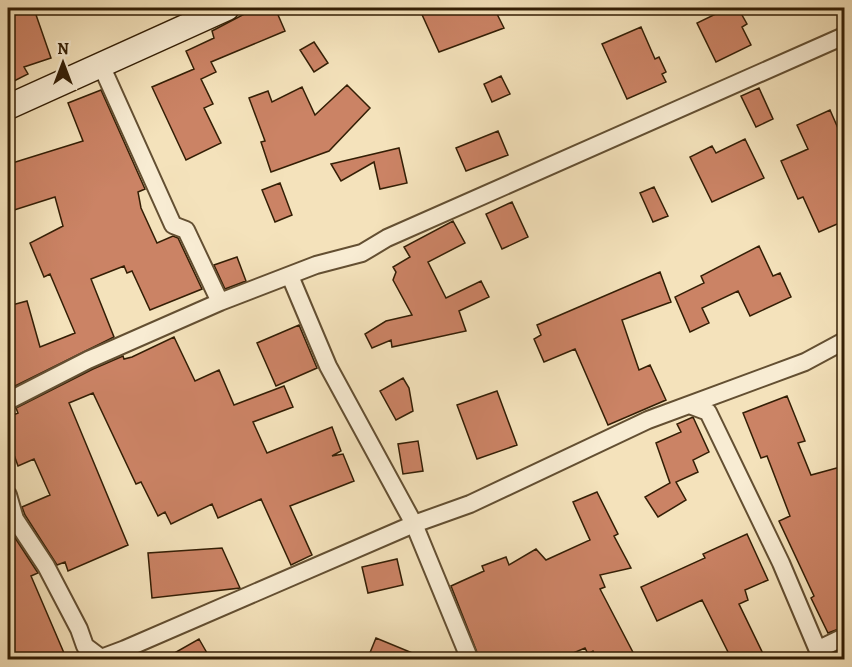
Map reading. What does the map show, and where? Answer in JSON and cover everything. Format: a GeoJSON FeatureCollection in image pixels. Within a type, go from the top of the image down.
{"type":"FeatureCollection","features":[{"type":"Feature","properties":{"kind":"street"},"geometry":{"type":"LineString","coordinates":[[8,107],[101,66],[195,14],[227,8]]}},
{"type":"Feature","properties":{"kind":"street"},"geometry":{"type":"LineString","coordinates":[[8,401],[88,360],[220,302],[316,265],[362,253],[387,238],[844,36]]}},
{"type":"Feature","properties":{"kind":"street"},"geometry":{"type":"LineString","coordinates":[[101,66],[173,225],[186,230],[220,302]]}},
{"type":"Feature","properties":{"kind":"street"},"geometry":{"type":"LineString","coordinates":[[290,276],[328,366],[414,524],[470,660]]}},
{"type":"Feature","properties":{"kind":"street"},"geometry":{"type":"LineString","coordinates":[[8,495],[15,519],[46,566],[79,629],[85,646],[101,658],[129,654],[414,524],[470,504],[648,420],[692,406],[805,362],[844,341]]}},
{"type":"Feature","properties":{"kind":"street"},"geometry":{"type":"LineString","coordinates":[[692,406],[708,412],[781,563],[820,654],[844,637]]}},
{"type":"Feature","properties":{"kind":"building"},"geometry":{"type":"Polygon","coordinates":[[[256,8],[275,8],[285,31],[211,62],[216,72],[201,79],[213,104],[204,108],[221,143],[186,160],[152,87],[194,69],[186,51],[214,38],[212,31],[256,8]]]}},
{"type":"Feature","properties":{"kind":"building"},"geometry":{"type":"Polygon","coordinates":[[[419,8],[494,8],[504,28],[439,52],[419,8]]]}},
{"type":"Feature","properties":{"kind":"building"},"geometry":{"type":"Polygon","coordinates":[[[728,8],[738,8],[747,24],[742,27],[751,45],[716,62],[697,23],[728,8]]]}},
{"type":"Feature","properties":{"kind":"building"},"geometry":{"type":"Polygon","coordinates":[[[34,9],[51,58],[24,67],[28,74],[8,84],[8,17],[34,9]]]}},
{"type":"Feature","properties":{"kind":"building"},"geometry":{"type":"Polygon","coordinates":[[[641,27],[655,59],[659,57],[666,72],[662,74],[666,82],[627,99],[602,44],[641,27]]]}},
{"type":"Feature","properties":{"kind":"building"},"geometry":{"type":"Polygon","coordinates":[[[314,42],[328,63],[314,72],[300,50],[314,42]]]}},
{"type":"Feature","properties":{"kind":"building"},"geometry":{"type":"Polygon","coordinates":[[[501,76],[510,94],[492,102],[484,84],[501,76]]]}},
{"type":"Feature","properties":{"kind":"building"},"geometry":{"type":"Polygon","coordinates":[[[347,85],[370,108],[329,151],[271,172],[261,142],[265,141],[249,98],[268,91],[272,102],[302,87],[315,115],[347,85]]]}},
{"type":"Feature","properties":{"kind":"building"},"geometry":{"type":"Polygon","coordinates":[[[759,88],[773,119],[756,127],[741,96],[759,88]]]}},
{"type":"Feature","properties":{"kind":"building"},"geometry":{"type":"Polygon","coordinates":[[[101,90],[145,189],[138,192],[141,208],[157,243],[173,236],[178,238],[202,289],[150,310],[132,271],[127,273],[124,266],[91,279],[114,337],[9,389],[8,306],[27,301],[40,347],[75,333],[50,274],[44,277],[30,243],[63,226],[55,197],[8,212],[8,181],[14,179],[9,164],[83,141],[68,103],[101,90]]]}},
{"type":"Feature","properties":{"kind":"building"},"geometry":{"type":"Polygon","coordinates":[[[830,110],[844,142],[844,221],[819,232],[803,197],[798,199],[781,161],[808,149],[797,125],[830,110]]]}},
{"type":"Feature","properties":{"kind":"building"},"geometry":{"type":"Polygon","coordinates":[[[498,131],[508,155],[466,171],[456,148],[498,131]]]}},
{"type":"Feature","properties":{"kind":"building"},"geometry":{"type":"Polygon","coordinates":[[[745,139],[764,178],[712,202],[690,157],[712,146],[716,153],[745,139]]]}},
{"type":"Feature","properties":{"kind":"building"},"geometry":{"type":"Polygon","coordinates":[[[399,148],[407,183],[380,189],[374,162],[341,181],[331,164],[399,148]]]}},
{"type":"Feature","properties":{"kind":"building"},"geometry":{"type":"Polygon","coordinates":[[[280,183],[292,215],[275,222],[262,190],[280,183]]]}},
{"type":"Feature","properties":{"kind":"building"},"geometry":{"type":"Polygon","coordinates":[[[654,187],[668,216],[653,222],[640,193],[654,187]]]}},
{"type":"Feature","properties":{"kind":"building"},"geometry":{"type":"Polygon","coordinates":[[[512,202],[528,237],[502,249],[486,214],[512,202]]]}},
{"type":"Feature","properties":{"kind":"building"},"geometry":{"type":"Polygon","coordinates":[[[453,221],[465,243],[428,262],[446,298],[481,281],[489,297],[459,311],[466,331],[392,347],[391,340],[372,348],[365,334],[386,321],[412,315],[393,280],[396,272],[393,267],[410,257],[404,247],[453,221]]]}},
{"type":"Feature","properties":{"kind":"building"},"geometry":{"type":"Polygon","coordinates":[[[759,246],[773,276],[780,273],[791,297],[750,316],[738,291],[702,308],[709,323],[690,332],[675,297],[704,283],[701,276],[759,246]]]}},
{"type":"Feature","properties":{"kind":"building"},"geometry":{"type":"Polygon","coordinates":[[[237,257],[246,281],[225,289],[214,265],[237,257]]]}},
{"type":"Feature","properties":{"kind":"building"},"geometry":{"type":"Polygon","coordinates":[[[660,272],[671,302],[622,320],[639,370],[650,365],[666,400],[608,425],[575,349],[544,362],[534,339],[541,335],[537,325],[660,272]]]}},
{"type":"Feature","properties":{"kind":"building"},"geometry":{"type":"Polygon","coordinates":[[[299,325],[317,368],[276,386],[257,343],[299,325]]]}},
{"type":"Feature","properties":{"kind":"building"},"geometry":{"type":"Polygon","coordinates":[[[174,337],[195,381],[219,370],[234,405],[284,386],[293,407],[253,422],[267,453],[332,427],[341,451],[332,456],[343,454],[354,481],[290,506],[312,555],[291,565],[261,499],[218,518],[212,504],[171,524],[165,512],[158,516],[141,482],[136,484],[93,393],[69,403],[128,545],[68,571],[65,562],[57,565],[25,515],[22,507],[50,495],[34,459],[18,466],[8,438],[8,417],[18,413],[16,408],[93,369],[123,356],[124,359],[132,357],[174,337]]]}},
{"type":"Feature","properties":{"kind":"building"},"geometry":{"type":"Polygon","coordinates":[[[403,378],[409,388],[413,411],[396,420],[380,391],[403,378]]]}},
{"type":"Feature","properties":{"kind":"building"},"geometry":{"type":"Polygon","coordinates":[[[497,391],[517,445],[477,459],[457,405],[497,391]]]}},
{"type":"Feature","properties":{"kind":"building"},"geometry":{"type":"Polygon","coordinates":[[[787,396],[805,441],[798,443],[811,475],[844,466],[844,627],[828,633],[811,598],[814,596],[779,521],[790,516],[767,456],[761,458],[743,413],[787,396]]]}},
{"type":"Feature","properties":{"kind":"building"},"geometry":{"type":"Polygon","coordinates":[[[693,417],[709,452],[693,460],[698,472],[676,482],[686,500],[658,517],[645,497],[670,483],[656,443],[681,432],[677,424],[693,417]]]}},
{"type":"Feature","properties":{"kind":"building"},"geometry":{"type":"Polygon","coordinates":[[[418,441],[423,471],[403,474],[398,444],[418,441]]]}},
{"type":"Feature","properties":{"kind":"building"},"geometry":{"type":"Polygon","coordinates":[[[597,492],[618,534],[614,536],[631,568],[600,575],[605,587],[600,589],[637,660],[597,660],[593,651],[588,654],[585,648],[557,660],[480,660],[451,586],[484,571],[482,566],[506,557],[509,565],[536,549],[546,560],[590,540],[573,502],[597,492]]]}},
{"type":"Feature","properties":{"kind":"building"},"geometry":{"type":"Polygon","coordinates":[[[8,527],[38,573],[31,576],[67,660],[8,660],[8,527]]]}},
{"type":"Feature","properties":{"kind":"building"},"geometry":{"type":"Polygon","coordinates":[[[747,534],[768,580],[745,590],[748,600],[739,604],[766,660],[732,660],[702,600],[657,621],[641,587],[705,558],[703,554],[747,534]]]}},
{"type":"Feature","properties":{"kind":"building"},"geometry":{"type":"Polygon","coordinates":[[[222,548],[240,588],[152,598],[148,553],[222,548]]]}},
{"type":"Feature","properties":{"kind":"building"},"geometry":{"type":"Polygon","coordinates":[[[397,559],[403,585],[368,593],[362,567],[397,559]]]}},
{"type":"Feature","properties":{"kind":"building"},"geometry":{"type":"Polygon","coordinates":[[[376,638],[427,659],[427,660],[367,660],[376,638]]]}},
{"type":"Feature","properties":{"kind":"building"},"geometry":{"type":"Polygon","coordinates":[[[199,639],[211,660],[162,660],[199,639]]]}}]}
